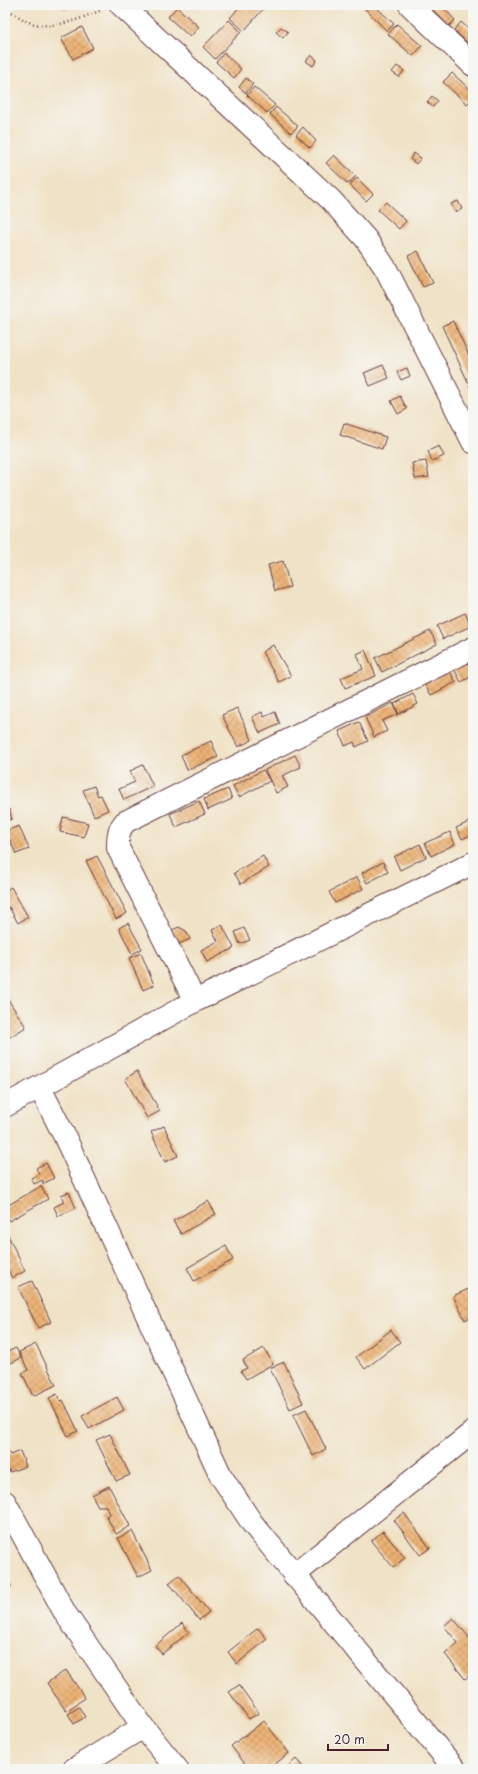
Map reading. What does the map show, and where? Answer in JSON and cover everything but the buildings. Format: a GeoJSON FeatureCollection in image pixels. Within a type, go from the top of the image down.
{"type":"FeatureCollection","features":[{"type":"Feature","properties":{"kind":"street"},"geometry":{"type":"LineString","coordinates":[[410,5],[473,65]]}},
{"type":"Feature","properties":{"kind":"street"},"geometry":{"type":"LineString","coordinates":[[114,6],[331,200],[366,239],[386,269],[473,442]]}},
{"type":"Feature","properties":{"kind":"street"},"geometry":{"type":"LineString","coordinates":[[195,1001],[118,848],[120,828],[125,822],[473,648]]}},
{"type":"Feature","properties":{"kind":"street"},"geometry":{"type":"LineString","coordinates":[[5,1106],[195,1001],[473,863]]}},
{"type":"Feature","properties":{"kind":"street"},"geometry":{"type":"LineString","coordinates":[[40,1088],[64,1135],[221,1476],[252,1523],[454,1769]]}},
{"type":"Feature","properties":{"kind":"street"},"geometry":{"type":"LineString","coordinates":[[294,1575],[470,1440]]}},
{"type":"Feature","properties":{"kind":"street"},"geometry":{"type":"LineString","coordinates":[[5,1502],[65,1613],[143,1727],[177,1769]]}},
{"type":"Feature","properties":{"kind":"street"},"geometry":{"type":"LineString","coordinates":[[74,1769],[143,1727]]}},
{"type":"Feature","properties":{"kind":"path"},"geometry":{"type":"LineString","coordinates":[[5,8],[34,24],[51,26],[78,19],[114,6]]}}]}
